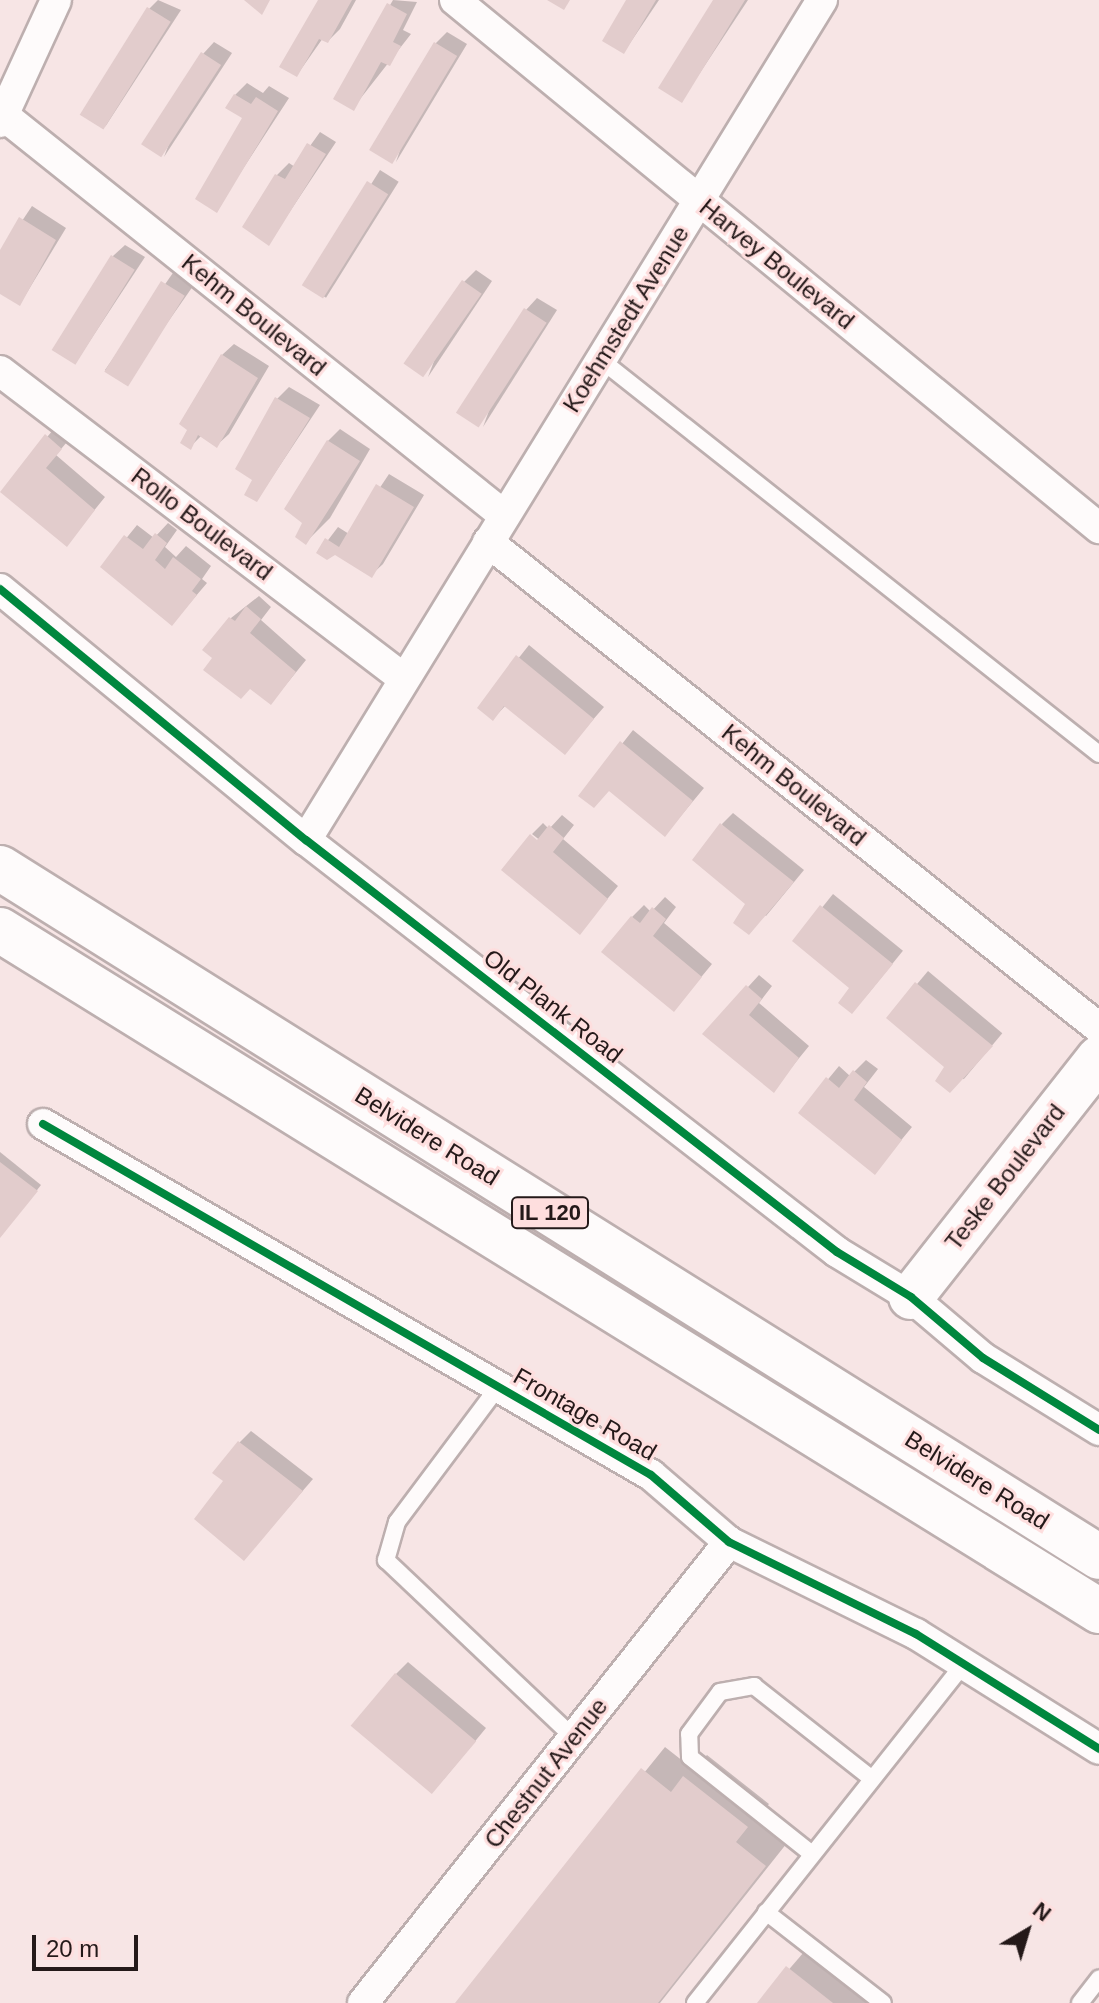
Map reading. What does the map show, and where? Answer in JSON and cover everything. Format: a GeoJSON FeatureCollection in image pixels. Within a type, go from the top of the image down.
{"type":"FeatureCollection","features":[{"type":"Feature","properties":{"kind":"main road","name":"Belvidere Road"},"geometry":{"type":"LineString","coordinates":[[0,868],[1099,1557]]}},
{"type":"Feature","properties":{"kind":"main road","name":"Belvidere Road"},"geometry":{"type":"LineString","coordinates":[[0,930],[1099,1611]]}},
{"type":"Feature","properties":{"kind":"main road","name":"Teske Boulevard"},"geometry":{"type":"LineString","coordinates":[[911,1297],[1099,1058]]}},
{"type":"Feature","properties":{"kind":"street"},"geometry":{"type":"LineString","coordinates":[[2,118],[56,0]]}},
{"type":"Feature","properties":{"kind":"street","name":"Harvey Boulevard"},"geometry":{"type":"LineString","coordinates":[[455,0],[1099,528]]}},
{"type":"Feature","properties":{"kind":"street","name":"Koehmstedt Avenue"},"geometry":{"type":"LineString","coordinates":[[488,542],[822,0]]}},
{"type":"Feature","properties":{"kind":"street","name":"Kehm Boulevard"},"geometry":{"type":"LineString","coordinates":[[2,118],[505,516]]}},
{"type":"Feature","properties":{"kind":"street","name":"Rollo Boulevard"},"geometry":{"type":"LineString","coordinates":[[0,371],[403,678]]}},
{"type":"Feature","properties":{"kind":"street"},"geometry":{"type":"LineString","coordinates":[[306,840],[488,542]]}},
{"type":"Feature","properties":{"kind":"street","name":"Kehm Boulevard"},"geometry":{"type":"LineString","coordinates":[[488,542],[1099,1028]]}},
{"type":"Feature","properties":{"kind":"street","name":"Old Plank Road"},"geometry":{"type":"LineString","coordinates":[[0,589],[306,840],[837,1252],[911,1297],[983,1358],[1099,1430]]}},
{"type":"Feature","properties":{"kind":"street","name":"Frontage Road"},"geometry":{"type":"LineString","coordinates":[[43,1124],[651,1475],[729,1542],[916,1634],[1099,1749]]}},
{"type":"Feature","properties":{"kind":"street","name":"Chestnut Avenue"},"geometry":{"type":"LineString","coordinates":[[363,2003],[729,1542]]}},
{"type":"Feature","properties":{"kind":"lane"},"geometry":{"type":"LineString","coordinates":[[601,360],[1099,754]]}},
{"type":"Feature","properties":{"kind":"lane"},"geometry":{"type":"LineString","coordinates":[[498,1387],[397,1522],[386,1560],[574,1738]]}},
{"type":"Feature","properties":{"kind":"lane"},"geometry":{"type":"LineString","coordinates":[[695,2003],[963,1665]]}},
{"type":"Feature","properties":{"kind":"lane"},"geometry":{"type":"LineString","coordinates":[[812,1854],[690,1757],[689,1734],[720,1692],[754,1686],[872,1779]]}},
{"type":"Feature","properties":{"kind":"lane"},"geometry":{"type":"LineString","coordinates":[[766,1912],[883,2003]]}},
{"type":"Feature","properties":{"kind":"lane"},"geometry":{"type":"LineString","coordinates":[[1080,2003],[1099,1979]]}},
{"type":"Feature","properties":{"kind":"building"},"geometry":{"type":"Polygon","coordinates":[[[244,0],[270,0],[262,15],[244,0]]]}},
{"type":"Feature","properties":{"kind":"building"},"geometry":{"type":"Polygon","coordinates":[[[318,0],[352,0],[328,43],[319,39],[297,77],[279,67],[318,0]]]}},
{"type":"Feature","properties":{"kind":"building"},"geometry":{"type":"Polygon","coordinates":[[[547,0],[570,0],[564,10],[547,0]]]}},
{"type":"Feature","properties":{"kind":"building"},"geometry":{"type":"Polygon","coordinates":[[[626,0],[656,0],[624,54],[602,41],[626,0]]]}},
{"type":"Feature","properties":{"kind":"building"},"geometry":{"type":"Polygon","coordinates":[[[713,0],[745,0],[682,103],[658,88],[713,0]]]}},
{"type":"Feature","properties":{"kind":"building"},"geometry":{"type":"Polygon","coordinates":[[[387,3],[407,14],[393,42],[401,46],[390,66],[381,62],[354,111],[333,99],[387,3]]]}},
{"type":"Feature","properties":{"kind":"building"},"geometry":{"type":"Polygon","coordinates":[[[147,7],[171,22],[103,130],[80,115],[147,7]]]}},
{"type":"Feature","properties":{"kind":"building"},"geometry":{"type":"Polygon","coordinates":[[[434,42],[457,56],[392,164],[369,150],[434,42]]]}},
{"type":"Feature","properties":{"kind":"building"},"geometry":{"type":"Polygon","coordinates":[[[201,52],[221,65],[161,157],[141,144],[201,52]]]}},
{"type":"Feature","properties":{"kind":"building"},"geometry":{"type":"Polygon","coordinates":[[[234,94],[251,104],[256,97],[278,111],[217,213],[195,199],[242,118],[225,108],[234,94]]]}},
{"type":"Feature","properties":{"kind":"building"},"geometry":{"type":"Polygon","coordinates":[[[307,143],[326,154],[269,246],[242,227],[275,174],[285,179],[307,143]]]}},
{"type":"Feature","properties":{"kind":"building"},"geometry":{"type":"Polygon","coordinates":[[[367,181],[388,194],[323,299],[302,285],[367,181]]]}},
{"type":"Feature","properties":{"kind":"building"},"geometry":{"type":"Polygon","coordinates":[[[19,217],[56,240],[20,306],[0,294],[0,250],[19,217]]]}},
{"type":"Feature","properties":{"kind":"building"},"geometry":{"type":"Polygon","coordinates":[[[111,255],[135,270],[75,365],[52,350],[111,255]]]}},
{"type":"Feature","properties":{"kind":"building"},"geometry":{"type":"Polygon","coordinates":[[[462,280],[482,294],[423,377],[403,364],[462,280]]]}},
{"type":"Feature","properties":{"kind":"building"},"geometry":{"type":"Polygon","coordinates":[[[161,281],[185,296],[128,387],[104,372],[161,281]]]}},
{"type":"Feature","properties":{"kind":"building"},"geometry":{"type":"Polygon","coordinates":[[[524,308],[547,323],[479,428],[456,413],[524,308]]]}},
{"type":"Feature","properties":{"kind":"building"},"geometry":{"type":"Polygon","coordinates":[[[221,354],[258,378],[217,448],[198,435],[191,450],[180,443],[187,430],[179,424],[221,354]]]}},
{"type":"Feature","properties":{"kind":"building"},"geometry":{"type":"Polygon","coordinates":[[[275,397],[310,418],[257,502],[244,495],[252,480],[235,469],[275,397]]]}},
{"type":"Feature","properties":{"kind":"building"},"geometry":{"type":"Polygon","coordinates":[[[45,434],[62,449],[46,468],[95,510],[67,547],[0,492],[45,434]]]}},
{"type":"Feature","properties":{"kind":"building"},"geometry":{"type":"Polygon","coordinates":[[[327,440],[360,461],[306,545],[295,537],[302,523],[284,509],[327,440]]]}},
{"type":"Feature","properties":{"kind":"building"},"geometry":{"type":"Polygon","coordinates":[[[376,484],[414,507],[372,578],[335,555],[327,560],[316,553],[325,538],[339,547],[376,484]]]}},
{"type":"Feature","properties":{"kind":"building"},"geometry":{"type":"Polygon","coordinates":[[[155,533],[167,543],[155,560],[165,569],[173,557],[201,579],[192,591],[197,595],[172,626],[100,567],[124,535],[143,549],[155,533]]]}},
{"type":"Feature","properties":{"kind":"building"},"geometry":{"type":"Polygon","coordinates":[[[246,606],[261,619],[250,633],[296,672],[271,705],[250,689],[241,699],[203,670],[212,658],[202,650],[229,617],[235,621],[246,606]]]}},
{"type":"Feature","properties":{"kind":"building"},"geometry":{"type":"Polygon","coordinates":[[[516,655],[594,719],[565,755],[504,706],[493,721],[477,708],[516,655]]]}},
{"type":"Feature","properties":{"kind":"building"},"geometry":{"type":"Polygon","coordinates":[[[620,741],[693,801],[665,837],[609,791],[594,808],[578,796],[620,741]]]}},
{"type":"Feature","properties":{"kind":"building"},"geometry":{"type":"Polygon","coordinates":[[[720,823],[794,882],[749,935],[733,923],[745,904],[692,860],[720,823]]]}},
{"type":"Feature","properties":{"kind":"building"},"geometry":{"type":"Polygon","coordinates":[[[549,825],[564,838],[553,852],[608,899],[580,935],[501,870],[530,834],[537,840],[549,825]]]}},
{"type":"Feature","properties":{"kind":"building"},"geometry":{"type":"Polygon","coordinates":[[[820,905],[893,964],[852,1014],[838,1003],[849,988],[792,941],[820,905]]]}},
{"type":"Feature","properties":{"kind":"building"},"geometry":{"type":"Polygon","coordinates":[[[652,907],[666,919],[653,936],[702,977],[674,1012],[601,952],[631,916],[640,923],[652,907]]]}},
{"type":"Feature","properties":{"kind":"building"},"geometry":{"type":"Polygon","coordinates":[[[915,982],[993,1046],[950,1093],[935,1081],[944,1067],[886,1018],[915,982]]]}},
{"type":"Feature","properties":{"kind":"building"},"geometry":{"type":"Polygon","coordinates":[[[746,985],[762,999],[749,1015],[799,1058],[774,1093],[702,1034],[746,985]]]}},
{"type":"Feature","properties":{"kind":"building"},"geometry":{"type":"Polygon","coordinates":[[[853,1070],[867,1082],[854,1100],[902,1140],[875,1175],[798,1113],[826,1077],[839,1088],[853,1070]]]}},
{"type":"Feature","properties":{"kind":"building"},"geometry":{"type":"Polygon","coordinates":[[[0,1162],[38,1191],[0,1238],[0,1162]]]}},
{"type":"Feature","properties":{"kind":"building"},"geometry":{"type":"Polygon","coordinates":[[[238,1441],[303,1491],[244,1561],[194,1519],[223,1481],[212,1473],[238,1441]]]}},
{"type":"Feature","properties":{"kind":"building"},"geometry":{"type":"Polygon","coordinates":[[[395,1673],[476,1741],[432,1794],[351,1726],[395,1673]]]}},
{"type":"Feature","properties":{"kind":"building"},"geometry":{"type":"Polygon","coordinates":[[[641,1768],[671,1792],[683,1776],[748,1827],[736,1842],[766,1866],[658,2003],[455,2003],[641,1768]]]}},
{"type":"Feature","properties":{"kind":"building"},"geometry":{"type":"Polygon","coordinates":[[[786,1966],[833,2003],[757,2003],[786,1966]]]}},
{"type":"Feature","properties":{"kind":"cycle path"},"geometry":{"type":"LineString","coordinates":[[0,589],[306,840],[837,1252],[911,1297],[983,1358],[1099,1430]]}},
{"type":"Feature","properties":{"kind":"cycle path"},"geometry":{"type":"LineString","coordinates":[[43,1124],[651,1475],[729,1542],[916,1634],[1099,1749]]}}]}
